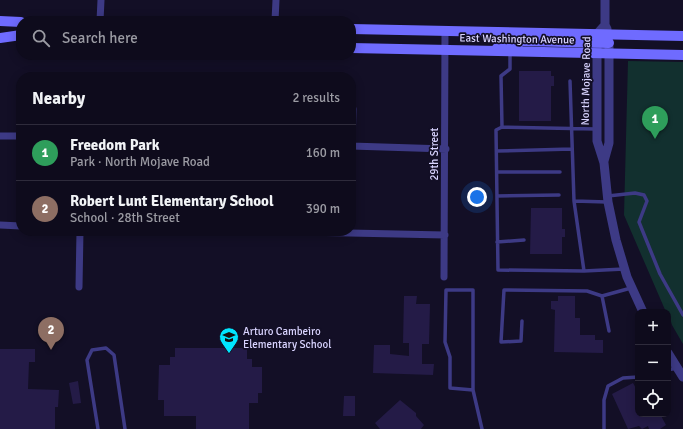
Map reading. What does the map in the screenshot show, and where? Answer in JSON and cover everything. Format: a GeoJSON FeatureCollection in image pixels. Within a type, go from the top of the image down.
{"type":"FeatureCollection","features":[{"type":"Feature","properties":{"kind":"main road"},"geometry":{"type":"LineString","coordinates":[[0,22],[16,22]]}},
{"type":"Feature","properties":{"kind":"main road","name":"East Washington Avenue"},"geometry":{"type":"LineString","coordinates":[[356,29],[445,31],[597,43],[683,55]]}},
{"type":"Feature","properties":{"kind":"main road"},"geometry":{"type":"LineString","coordinates":[[0,40],[16,36]]}},
{"type":"Feature","properties":{"kind":"main road","name":"East Washington Avenue"},"geometry":{"type":"LineString","coordinates":[[356,48],[510,51],[597,43],[609,44],[683,36]]}},
{"type":"Feature","properties":{"kind":"main road"},"geometry":{"type":"LineString","coordinates":[[0,40],[16,41]]}},
{"type":"Feature","properties":{"kind":"main road"},"geometry":{"type":"LineString","coordinates":[[489,51],[524,41],[597,43]]}},
{"type":"Feature","properties":{"kind":"street"},"geometry":{"type":"LineString","coordinates":[[100,16],[101,0]]}},
{"type":"Feature","properties":{"kind":"street"},"geometry":{"type":"LineString","coordinates":[[275,16],[276,0]]}},
{"type":"Feature","properties":{"kind":"street","name":"North Mojave Road"},"geometry":{"type":"LineString","coordinates":[[604,163],[609,143],[609,44],[605,25],[605,0]]}},
{"type":"Feature","properties":{"kind":"street","name":"North Mojave Road"},"geometry":{"type":"LineString","coordinates":[[605,25],[597,43],[597,141],[604,163],[607,199],[624,269],[641,309]]}},
{"type":"Feature","properties":{"kind":"street","name":"29th Street"},"geometry":{"type":"LineString","coordinates":[[444,277],[446,149],[445,31]]}},
{"type":"Feature","properties":{"kind":"street"},"geometry":{"type":"LineString","coordinates":[[0,136],[16,136]]}},
{"type":"Feature","properties":{"kind":"street"},"geometry":{"type":"LineString","coordinates":[[356,146],[446,149]]}},
{"type":"Feature","properties":{"kind":"street"},"geometry":{"type":"LineString","coordinates":[[0,225],[16,226]]}},
{"type":"Feature","properties":{"kind":"street"},"geometry":{"type":"LineString","coordinates":[[356,233],[445,235]]}},
{"type":"Feature","properties":{"kind":"street"},"geometry":{"type":"LineString","coordinates":[[79,287],[80,236]]}},
{"type":"Feature","properties":{"kind":"street"},"geometry":{"type":"LineString","coordinates":[[673,369],[683,377]]}},
{"type":"Feature","properties":{"kind":"lane"},"geometry":{"type":"LineString","coordinates":[[502,127],[501,76],[510,69],[510,51]]}},
{"type":"Feature","properties":{"kind":"lane"},"geometry":{"type":"LineString","coordinates":[[570,81],[574,201],[584,271]]}},
{"type":"Feature","properties":{"kind":"lane"},"geometry":{"type":"LineString","coordinates":[[597,129],[502,127],[496,130],[498,270],[584,271],[624,269]]}},
{"type":"Feature","properties":{"kind":"lane"},"geometry":{"type":"LineString","coordinates":[[497,151],[572,150]]}},
{"type":"Feature","properties":{"kind":"lane"},"geometry":{"type":"LineString","coordinates":[[497,172],[560,172]]}},
{"type":"Feature","properties":{"kind":"lane"},"geometry":{"type":"LineString","coordinates":[[574,201],[607,199],[635,193],[644,195],[647,201],[639,222],[660,274],[683,315]]}},
{"type":"Feature","properties":{"kind":"lane"},"geometry":{"type":"LineString","coordinates":[[497,196],[559,195]]}},
{"type":"Feature","properties":{"kind":"lane"},"geometry":{"type":"LineString","coordinates":[[498,242],[524,240]]}},
{"type":"Feature","properties":{"kind":"lane"},"geometry":{"type":"LineString","coordinates":[[522,321],[521,341],[501,342],[504,290],[587,291],[602,296],[631,288]]}},
{"type":"Feature","properties":{"kind":"lane"},"geometry":{"type":"LineString","coordinates":[[473,390],[450,388],[450,357],[445,342],[446,290],[473,290],[473,390],[482,429]]}},
{"type":"Feature","properties":{"kind":"lane"},"geometry":{"type":"LineString","coordinates":[[602,296],[609,331]]}},
{"type":"Feature","properties":{"kind":"lane"},"geometry":{"type":"LineString","coordinates":[[98,429],[87,360],[92,350],[106,348],[114,355],[125,429]]}},
{"type":"Feature","properties":{"kind":"lane"},"geometry":{"type":"LineString","coordinates":[[604,429],[604,400],[608,386],[623,378],[635,377]]}},
{"type":"Feature","properties":{"kind":"green space"},"geometry":{"type":"Polygon","coordinates":[[[628,61],[683,62],[683,344],[672,325],[671,309],[665,309],[624,215],[628,61]]]}},
{"type":"Feature","properties":{"kind":"building"},"geometry":{"type":"Polygon","coordinates":[[[519,71],[551,71],[551,76],[554,76],[554,86],[551,86],[551,121],[519,121],[519,71]]]}},
{"type":"Feature","properties":{"kind":"building"},"geometry":{"type":"Polygon","coordinates":[[[531,208],[562,208],[562,229],[565,229],[565,237],[562,237],[562,254],[530,254],[531,208]]]}},
{"type":"Feature","properties":{"kind":"building"},"geometry":{"type":"Polygon","coordinates":[[[404,296],[417,296],[416,304],[430,304],[429,344],[422,344],[422,364],[434,364],[433,375],[373,373],[374,345],[390,345],[390,354],[409,356],[409,343],[403,343],[404,296]]]}},
{"type":"Feature","properties":{"kind":"building"},"geometry":{"type":"Polygon","coordinates":[[[558,296],[575,296],[575,318],[580,318],[580,335],[595,335],[595,340],[603,340],[603,353],[554,352],[555,310],[551,309],[551,301],[558,301],[558,296]]]}},
{"type":"Feature","properties":{"kind":"building"},"geometry":{"type":"Polygon","coordinates":[[[175,348],[247,348],[247,359],[252,359],[252,367],[262,367],[262,393],[258,393],[258,403],[249,403],[249,429],[196,429],[196,416],[164,416],[164,400],[158,400],[159,365],[170,365],[170,357],[175,357],[175,348]]]}},
{"type":"Feature","properties":{"kind":"building"},"geometry":{"type":"Polygon","coordinates":[[[0,349],[35,349],[35,362],[29,362],[28,389],[59,390],[58,407],[55,407],[55,429],[0,429],[0,349]]]}},
{"type":"Feature","properties":{"kind":"building"},"geometry":{"type":"Polygon","coordinates":[[[78,381],[81,403],[73,404],[69,383],[78,381]]]}},
{"type":"Feature","properties":{"kind":"building"},"geometry":{"type":"Polygon","coordinates":[[[633,383],[635,387],[635,417],[662,417],[666,425],[660,429],[649,429],[648,426],[642,429],[639,426],[628,429],[612,394],[633,383]]]}},
{"type":"Feature","properties":{"kind":"building"},"geometry":{"type":"Polygon","coordinates":[[[344,396],[355,396],[355,416],[343,416],[344,396]]]}},
{"type":"Feature","properties":{"kind":"building"},"geometry":{"type":"Polygon","coordinates":[[[400,400],[416,413],[416,416],[424,425],[421,429],[380,429],[375,423],[400,400]]]}},
{"type":"Feature","properties":{"kind":"place","name":"Freedom Park"},"geometry":{"type":"Point","coordinates":[655,139]}},
{"type":"Feature","properties":{"kind":"place","name":"Robert Lunt Elementary School"},"geometry":{"type":"Point","coordinates":[51,350]}},
{"type":"Feature","properties":{"kind":"place","name":"Arturo Cambeiro Elementary School"},"geometry":{"type":"Point","coordinates":[229,354]}}]}
